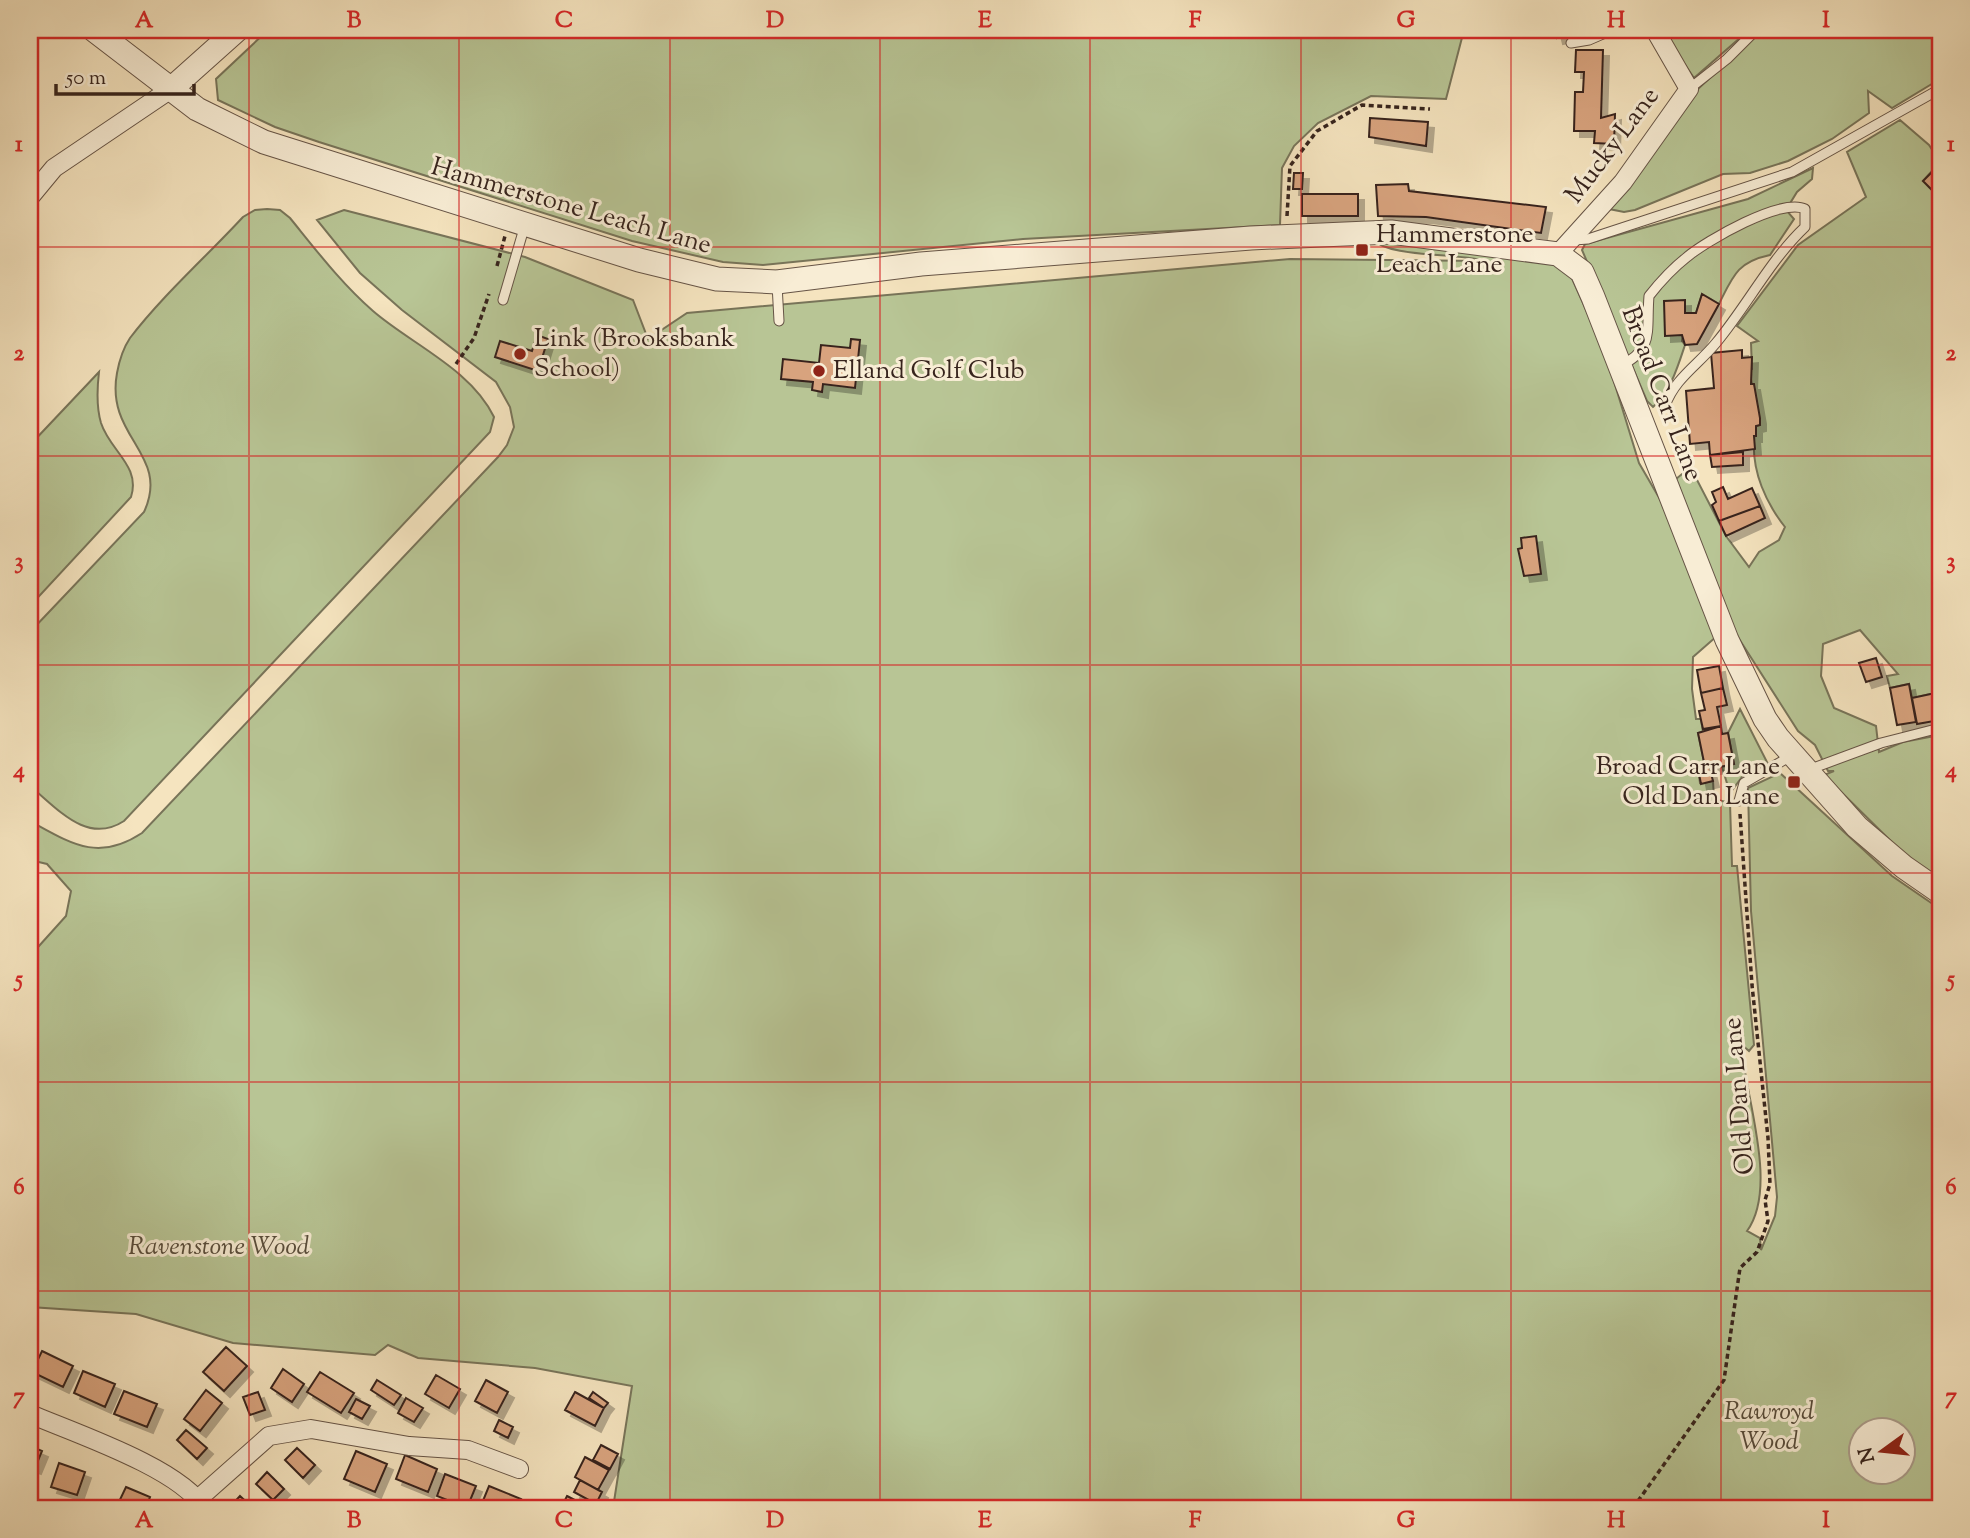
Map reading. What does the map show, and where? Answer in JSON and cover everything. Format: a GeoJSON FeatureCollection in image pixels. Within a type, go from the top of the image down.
{"type":"FeatureCollection","features":[{"type":"Feature","properties":{"kind":"street","name":"Hammerstone Leach Lane"},"geometry":{"type":"LineString","coordinates":[[94,30],[213,118],[264,142],[517,222],[697,275],[757,283],[777,282],[921,264],[1287,236]]}},
{"type":"Feature","properties":{"kind":"street"},"geometry":{"type":"LineString","coordinates":[[30,197],[54,168],[171,89],[237,30]]}},
{"type":"Feature","properties":{"kind":"street","name":"Mucky Lane"},"geometry":{"type":"LineString","coordinates":[[1565,247],[1623,182],[1689,89],[1655,30]]}},
{"type":"Feature","properties":{"kind":"street"},"geometry":{"type":"LineString","coordinates":[[1287,236],[1391,232],[1565,247]]}},
{"type":"Feature","properties":{"kind":"street","name":"Broad Carr Lane"},"geometry":{"type":"LineString","coordinates":[[1565,247],[1582,272],[1727,640],[1765,719],[1857,827],[1903,867],[1940,892]]}},
{"type":"Feature","properties":{"kind":"street"},"geometry":{"type":"LineString","coordinates":[[30,1414],[158,1469],[201,1503],[269,1436],[311,1429],[409,1446],[468,1450],[519,1469]]}},
{"type":"Feature","properties":{"kind":"lane"},"geometry":{"type":"LineString","coordinates":[[1571,43],[1589,40],[1612,30]]}},
{"type":"Feature","properties":{"kind":"lane"},"geometry":{"type":"LineString","coordinates":[[1689,89],[1756,30]]}},
{"type":"Feature","properties":{"kind":"lane"},"geometry":{"type":"LineString","coordinates":[[1565,247],[1764,183],[1828,153],[1940,89]]}},
{"type":"Feature","properties":{"kind":"lane"},"geometry":{"type":"LineString","coordinates":[[1620,366],[1641,354],[1647,342],[1650,296],[1688,256],[1779,207],[1804,209],[1805,227],[1766,274],[1715,344],[1679,380],[1665,406]]}},
{"type":"Feature","properties":{"kind":"lane"},"geometry":{"type":"LineString","coordinates":[[503,300],[517,222]]}},
{"type":"Feature","properties":{"kind":"lane"},"geometry":{"type":"LineString","coordinates":[[777,282],[779,321]]}},
{"type":"Feature","properties":{"kind":"lane"},"geometry":{"type":"LineString","coordinates":[[1739,801],[1744,783],[1800,763],[1940,728]]}},
{"type":"Feature","properties":{"kind":"path"},"geometry":{"type":"LineString","coordinates":[[1287,236],[1290,166],[1317,131],[1362,105],[1430,109]]}},
{"type":"Feature","properties":{"kind":"path"},"geometry":{"type":"LineString","coordinates":[[495,274],[517,222]]}},
{"type":"Feature","properties":{"kind":"path"},"geometry":{"type":"LineString","coordinates":[[456,364],[474,338],[492,285]]}},
{"type":"Feature","properties":{"kind":"path","name":"Old Dan Lane"},"geometry":{"type":"LineString","coordinates":[[1633,1508],[1724,1380],[1740,1268],[1757,1252],[1769,1214],[1765,1200],[1770,1184],[1769,1139],[1752,985],[1739,801]]}},
{"type":"Feature","properties":{"kind":"green space"},"geometry":{"type":"Polygon","coordinates":[[[268,30],[1464,30],[1446,99],[1371,96],[1318,123],[1294,146],[1282,168],[1280,225],[1023,239],[763,265],[723,262],[632,241],[319,142],[275,127],[218,100],[216,79],[268,30]]]}},
{"type":"Feature","properties":{"kind":"green space"},"geometry":{"type":"Polygon","coordinates":[[[1661,30],[1749,30],[1694,78],[1661,30]]]}},
{"type":"Feature","properties":{"kind":"green space"},"geometry":{"type":"Polygon","coordinates":[[[1762,30],[1940,30],[1940,79],[1892,108],[1868,91],[1869,113],[1832,139],[1788,161],[1750,173],[1723,174],[1635,210],[1624,212],[1609,209],[1699,88],[1762,30]]]}},
{"type":"Feature","properties":{"kind":"green space"},"geometry":{"type":"Polygon","coordinates":[[[1900,120],[1929,145],[1940,162],[1923,181],[1940,198],[1940,692],[1912,698],[1909,684],[1890,688],[1887,676],[1898,674],[1860,630],[1823,644],[1821,676],[1834,708],[1876,726],[1879,752],[1903,742],[1940,735],[1940,881],[1908,858],[1824,775],[1834,771],[1828,771],[1815,745],[1798,731],[1734,631],[1676,479],[1688,469],[1695,476],[1726,536],[1749,567],[1759,552],[1779,540],[1785,527],[1772,508],[1755,464],[1754,438],[1756,426],[1760,425],[1749,370],[1752,369],[1751,343],[1758,341],[1737,326],[1798,245],[1866,197],[1847,152],[1900,120]]]}},
{"type":"Feature","properties":{"kind":"green space"},"geometry":{"type":"Polygon","coordinates":[[[1813,168],[1812,179],[1797,192],[1786,210],[1794,219],[1770,255],[1743,266],[1719,304],[1702,294],[1696,313],[1685,313],[1682,341],[1685,345],[1669,387],[1653,407],[1647,401],[1582,250],[1585,244],[1748,199],[1813,168]]]}},
{"type":"Feature","properties":{"kind":"green space"},"geometry":{"type":"Polygon","coordinates":[[[255,210],[280,210],[290,218],[361,300],[471,385],[494,417],[490,432],[124,821],[98,829],[85,827],[62,814],[30,786],[30,632],[144,512],[150,492],[149,475],[120,414],[116,395],[117,373],[128,342],[156,307],[243,217],[255,210]]]}},
{"type":"Feature","properties":{"kind":"green space","name":"Elland Golf Club"},"geometry":{"type":"Polygon","coordinates":[[[344,210],[525,257],[633,300],[648,339],[687,313],[1290,259],[1484,261],[1407,252],[1380,245],[1371,238],[1565,263],[1605,352],[1639,463],[1672,520],[1717,636],[1693,657],[1692,689],[1696,719],[1701,719],[1703,732],[1698,733],[1705,767],[1698,769],[1700,783],[1713,781],[1714,799],[1730,803],[1732,866],[1737,866],[1754,1045],[1749,1051],[1741,1044],[1760,1166],[1760,1191],[1756,1212],[1747,1231],[1760,1238],[1761,1250],[1775,1216],[1777,1197],[1751,911],[1748,788],[1780,773],[1892,876],[1940,909],[1940,1508],[613,1508],[632,1386],[535,1368],[418,1358],[388,1345],[375,1355],[233,1343],[136,1314],[30,1307],[30,956],[66,916],[71,891],[47,864],[30,860],[30,821],[72,843],[98,848],[112,847],[142,833],[498,457],[507,445],[514,427],[510,407],[496,382],[402,310],[360,273],[317,220],[344,210]]]}},
{"type":"Feature","properties":{"kind":"green space"},"geometry":{"type":"Polygon","coordinates":[[[99,372],[97,398],[101,423],[132,476],[131,497],[30,606],[30,445],[99,372]]]}},
{"type":"Feature","properties":{"kind":"green space"},"geometry":{"type":"Polygon","coordinates":[[[1740,709],[1767,762],[1742,777],[1730,793],[1722,767],[1734,764],[1728,733],[1740,709]]]}},
{"type":"Feature","properties":{"kind":"building"},"geometry":{"type":"Polygon","coordinates":[[[1555,30],[1592,30],[1592,31],[1557,38],[1555,30]]]}},
{"type":"Feature","properties":{"kind":"building"},"geometry":{"type":"Polygon","coordinates":[[[1576,50],[1603,50],[1601,118],[1615,114],[1614,144],[1594,143],[1595,131],[1574,131],[1575,92],[1583,92],[1584,72],[1575,72],[1576,50]]]}},
{"type":"Feature","properties":{"kind":"building"},"geometry":{"type":"Polygon","coordinates":[[[1370,118],[1428,122],[1426,146],[1369,137],[1370,118]]]}},
{"type":"Feature","properties":{"kind":"building"},"geometry":{"type":"Polygon","coordinates":[[[1940,164],[1940,198],[1923,181],[1940,164]]]}},
{"type":"Feature","properties":{"kind":"building"},"geometry":{"type":"Polygon","coordinates":[[[1294,173],[1303,173],[1302,189],[1293,189],[1294,173]]]}},
{"type":"Feature","properties":{"kind":"building"},"geometry":{"type":"Polygon","coordinates":[[[1408,184],[1409,191],[1546,207],[1541,233],[1426,217],[1378,216],[1376,185],[1408,184]]]}},
{"type":"Feature","properties":{"kind":"building"},"geometry":{"type":"Polygon","coordinates":[[[1302,194],[1358,194],[1358,216],[1302,216],[1302,194]]]}},
{"type":"Feature","properties":{"kind":"building"},"geometry":{"type":"Polygon","coordinates":[[[1702,294],[1719,304],[1697,344],[1685,345],[1682,335],[1665,336],[1664,301],[1685,300],[1685,313],[1696,313],[1702,294]]]}},
{"type":"Feature","properties":{"kind":"building","name":"Link (Brooksbank School)"},"geometry":{"type":"Polygon","coordinates":[[[537,335],[548,339],[538,371],[495,357],[500,341],[532,351],[537,335]]]}},
{"type":"Feature","properties":{"kind":"building","name":"Elland Golf Club"},"geometry":{"type":"Polygon","coordinates":[[[851,339],[860,340],[855,388],[823,384],[822,392],[812,390],[813,382],[781,379],[783,359],[819,363],[821,345],[850,348],[851,339]]]}},
{"type":"Feature","properties":{"kind":"building"},"geometry":{"type":"Polygon","coordinates":[[[1742,350],[1742,358],[1752,357],[1751,384],[1754,384],[1760,418],[1760,425],[1756,426],[1754,436],[1755,449],[1710,455],[1709,442],[1690,444],[1686,391],[1714,388],[1711,353],[1742,350]]]}},
{"type":"Feature","properties":{"kind":"building"},"geometry":{"type":"Polygon","coordinates":[[[1743,452],[1743,465],[1712,467],[1710,455],[1743,452]]]}},
{"type":"Feature","properties":{"kind":"building"},"geometry":{"type":"Polygon","coordinates":[[[1723,487],[1728,499],[1752,488],[1760,506],[1719,521],[1712,505],[1716,502],[1712,492],[1723,487]]]}},
{"type":"Feature","properties":{"kind":"building"},"geometry":{"type":"Polygon","coordinates":[[[1760,506],[1765,518],[1726,536],[1719,521],[1760,506]]]}},
{"type":"Feature","properties":{"kind":"building"},"geometry":{"type":"Polygon","coordinates":[[[1536,536],[1541,574],[1524,576],[1518,549],[1522,548],[1521,538],[1536,536]]]}},
{"type":"Feature","properties":{"kind":"building"},"geometry":{"type":"Polygon","coordinates":[[[1876,658],[1882,677],[1866,682],[1859,663],[1876,658]]]}},
{"type":"Feature","properties":{"kind":"building"},"geometry":{"type":"Polygon","coordinates":[[[1719,666],[1723,688],[1701,693],[1697,670],[1719,666]]]}},
{"type":"Feature","properties":{"kind":"building"},"geometry":{"type":"Polygon","coordinates":[[[1909,684],[1916,722],[1897,725],[1890,688],[1909,684]]]}},
{"type":"Feature","properties":{"kind":"building"},"geometry":{"type":"Polygon","coordinates":[[[1723,688],[1727,705],[1717,707],[1721,726],[1703,729],[1699,711],[1705,710],[1701,693],[1723,688]]]}},
{"type":"Feature","properties":{"kind":"building"},"geometry":{"type":"Polygon","coordinates":[[[1940,692],[1940,720],[1917,724],[1912,698],[1940,692]]]}},
{"type":"Feature","properties":{"kind":"building"},"geometry":{"type":"Polygon","coordinates":[[[1721,726],[1722,734],[1728,733],[1734,764],[1710,769],[1713,781],[1701,784],[1698,769],[1705,767],[1698,733],[1721,726]]]}},
{"type":"Feature","properties":{"kind":"building"},"geometry":{"type":"Polygon","coordinates":[[[226,1347],[247,1366],[224,1391],[203,1372],[226,1347]]]}},
{"type":"Feature","properties":{"kind":"building"},"geometry":{"type":"Polygon","coordinates":[[[42,1351],[73,1366],[63,1387],[32,1372],[42,1351]]]}},
{"type":"Feature","properties":{"kind":"building"},"geometry":{"type":"Polygon","coordinates":[[[283,1369],[304,1384],[292,1402],[271,1388],[283,1369]]]}},
{"type":"Feature","properties":{"kind":"building"},"geometry":{"type":"Polygon","coordinates":[[[83,1371],[115,1384],[105,1407],[74,1393],[83,1371]]]}},
{"type":"Feature","properties":{"kind":"building"},"geometry":{"type":"Polygon","coordinates":[[[320,1372],[354,1393],[341,1413],[307,1392],[320,1372]]]}},
{"type":"Feature","properties":{"kind":"building"},"geometry":{"type":"Polygon","coordinates":[[[436,1375],[460,1389],[449,1408],[425,1394],[436,1375]]]}},
{"type":"Feature","properties":{"kind":"building"},"geometry":{"type":"Polygon","coordinates":[[[377,1380],[401,1395],[394,1405],[371,1390],[377,1380]]]}},
{"type":"Feature","properties":{"kind":"building"},"geometry":{"type":"Polygon","coordinates":[[[486,1380],[508,1392],[497,1413],[475,1401],[486,1380]]]}},
{"type":"Feature","properties":{"kind":"building"},"geometry":{"type":"Polygon","coordinates":[[[206,1390],[222,1403],[200,1431],[184,1419],[206,1390]]]}},
{"type":"Feature","properties":{"kind":"building"},"geometry":{"type":"Polygon","coordinates":[[[124,1391],[157,1404],[147,1427],[114,1414],[124,1391]]]}},
{"type":"Feature","properties":{"kind":"building"},"geometry":{"type":"Polygon","coordinates":[[[258,1392],[265,1410],[250,1415],[243,1397],[258,1392]]]}},
{"type":"Feature","properties":{"kind":"building"},"geometry":{"type":"Polygon","coordinates":[[[575,1392],[604,1408],[595,1426],[565,1410],[575,1392]]]}},
{"type":"Feature","properties":{"kind":"building"},"geometry":{"type":"Polygon","coordinates":[[[593,1392],[608,1403],[604,1408],[589,1398],[593,1392]]]}},
{"type":"Feature","properties":{"kind":"building"},"geometry":{"type":"Polygon","coordinates":[[[406,1398],[423,1408],[414,1422],[398,1413],[406,1398]]]}},
{"type":"Feature","properties":{"kind":"building"},"geometry":{"type":"Polygon","coordinates":[[[356,1399],[370,1406],[362,1419],[349,1412],[356,1399]]]}},
{"type":"Feature","properties":{"kind":"building"},"geometry":{"type":"Polygon","coordinates":[[[499,1420],[513,1427],[508,1438],[494,1431],[499,1420]]]}},
{"type":"Feature","properties":{"kind":"building"},"geometry":{"type":"Polygon","coordinates":[[[186,1430],[207,1448],[197,1459],[177,1440],[186,1430]]]}},
{"type":"Feature","properties":{"kind":"building"},"geometry":{"type":"Polygon","coordinates":[[[601,1445],[618,1454],[610,1469],[593,1460],[601,1445]]]}},
{"type":"Feature","properties":{"kind":"building"},"geometry":{"type":"Polygon","coordinates":[[[30,1446],[42,1451],[35,1468],[30,1466],[30,1446]]]}},
{"type":"Feature","properties":{"kind":"building"},"geometry":{"type":"Polygon","coordinates":[[[297,1448],[315,1465],[303,1478],[285,1460],[297,1448]]]}},
{"type":"Feature","properties":{"kind":"building"},"geometry":{"type":"Polygon","coordinates":[[[356,1451],[387,1464],[375,1492],[344,1479],[356,1451]]]}},
{"type":"Feature","properties":{"kind":"building"},"geometry":{"type":"Polygon","coordinates":[[[405,1455],[437,1469],[428,1492],[396,1479],[405,1455]]]}},
{"type":"Feature","properties":{"kind":"building"},"geometry":{"type":"Polygon","coordinates":[[[585,1457],[609,1470],[598,1490],[575,1477],[585,1457]]]}},
{"type":"Feature","properties":{"kind":"building"},"geometry":{"type":"Polygon","coordinates":[[[59,1463],[85,1472],[77,1495],[51,1487],[59,1463]]]}},
{"type":"Feature","properties":{"kind":"building"},"geometry":{"type":"Polygon","coordinates":[[[267,1472],[284,1489],[273,1500],[256,1484],[267,1472]]]}},
{"type":"Feature","properties":{"kind":"building"},"geometry":{"type":"Polygon","coordinates":[[[445,1474],[476,1486],[467,1508],[437,1496],[445,1474]]]}},
{"type":"Feature","properties":{"kind":"building"},"geometry":{"type":"Polygon","coordinates":[[[580,1480],[602,1492],[596,1504],[574,1492],[580,1480]]]}},
{"type":"Feature","properties":{"kind":"building"},"geometry":{"type":"Polygon","coordinates":[[[489,1486],[521,1499],[517,1508],[480,1508],[489,1486]]]}},
{"type":"Feature","properties":{"kind":"building"},"geometry":{"type":"Polygon","coordinates":[[[126,1487],[150,1497],[146,1508],[116,1508],[126,1487]]]}},
{"type":"Feature","properties":{"kind":"building"},"geometry":{"type":"Polygon","coordinates":[[[240,1496],[253,1508],[229,1508],[240,1496]]]}},
{"type":"Feature","properties":{"kind":"building"},"geometry":{"type":"Polygon","coordinates":[[[567,1496],[590,1508],[561,1508],[567,1496]]]}},
{"type":"Feature","properties":{"kind":"place","name":"Hammerstone Leach Lane"},"geometry":{"type":"Point","coordinates":[1362,250]}},
{"type":"Feature","properties":{"kind":"place","name":"Link (Brooksbank School)"},"geometry":{"type":"Point","coordinates":[520,354]}},
{"type":"Feature","properties":{"kind":"place","name":"Elland Golf Club"},"geometry":{"type":"Point","coordinates":[819,371]}},
{"type":"Feature","properties":{"kind":"place","name":"Broad Carr Lane Old Dan Lane"},"geometry":{"type":"Point","coordinates":[1794,782]}},
{"type":"Feature","properties":{"kind":"park label","name":"Ravenstone Wood"},"geometry":{"type":"Point","coordinates":[219,1247]}},
{"type":"Feature","properties":{"kind":"park label","name":"Rawroyd Wood"},"geometry":{"type":"Point","coordinates":[1769,1427]}}]}
